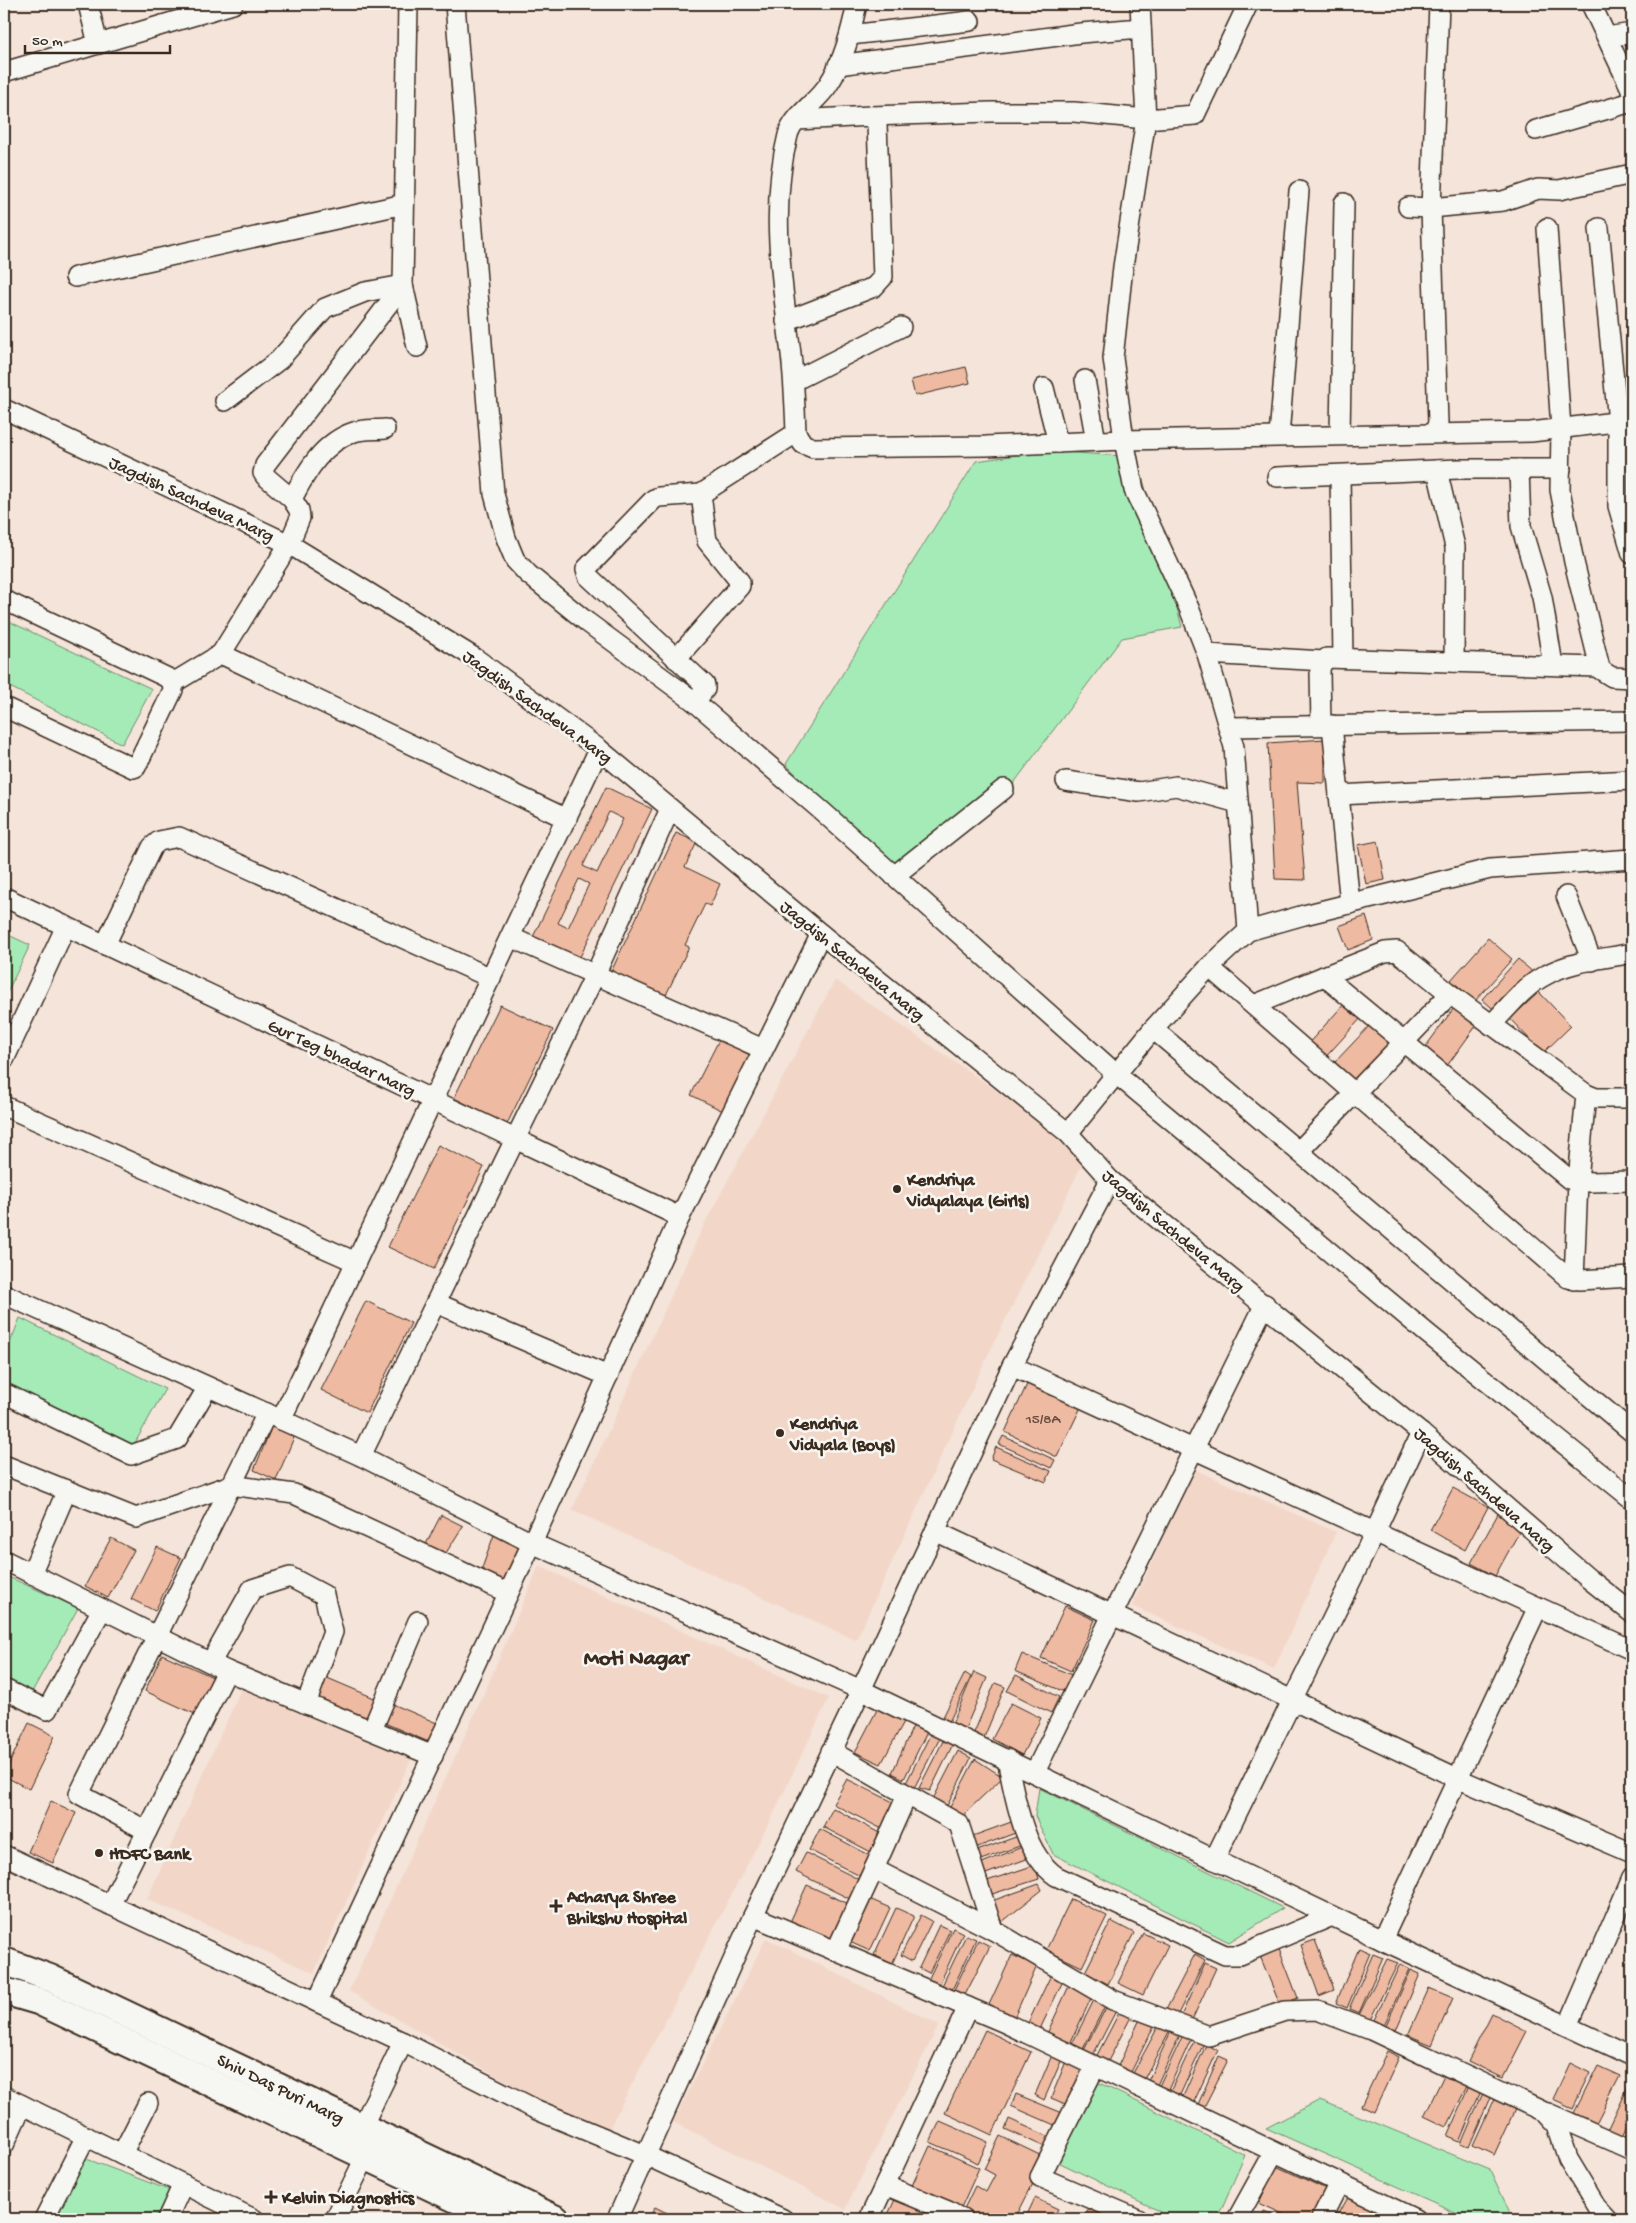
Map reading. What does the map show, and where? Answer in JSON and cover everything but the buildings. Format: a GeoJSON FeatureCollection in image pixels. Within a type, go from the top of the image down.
{"type":"FeatureCollection","features":[{"type":"Feature","properties":{"kind":"main road","name":"Shiv Das Puri Marg"},"geometry":{"type":"LineString","coordinates":[[4,1961],[50,1978],[556,2219]]}},
{"type":"Feature","properties":{"kind":"main road","name":"Shiv Das Puri Marg"},"geometry":{"type":"LineString","coordinates":[[4,1991],[38,2001],[498,2219]]}},
{"type":"Feature","properties":{"kind":"street"},"geometry":{"type":"LineString","coordinates":[[88,4],[96,38]]}},
{"type":"Feature","properties":{"kind":"street"},"geometry":{"type":"LineString","coordinates":[[4,72],[190,4]]}},
{"type":"Feature","properties":{"kind":"street"},"geometry":{"type":"LineString","coordinates":[[4,58],[96,38],[233,4]]}},
{"type":"Feature","properties":{"kind":"street"},"geometry":{"type":"LineString","coordinates":[[408,4],[403,285],[417,347]]}},
{"type":"Feature","properties":{"kind":"street"},"geometry":{"type":"LineString","coordinates":[[454,4],[494,494],[506,538],[515,560],[528,574],[587,622],[695,702],[823,812],[1115,1073],[1420,1327],[1632,1499]]}},
{"type":"Feature","properties":{"kind":"street"},"geometry":{"type":"LineString","coordinates":[[857,4],[850,35],[838,65],[821,95],[797,120],[789,133],[782,165],[779,195],[780,272],[794,382],[796,433],[802,444],[813,448],[1279,436],[1531,432],[1625,421]]}},
{"type":"Feature","properties":{"kind":"street"},"geometry":{"type":"LineString","coordinates":[[1140,4],[1146,119],[1123,267],[1114,358],[1124,440],[1134,490],[1189,608],[1207,654],[1234,746],[1248,931]]}},
{"type":"Feature","properties":{"kind":"street"},"geometry":{"type":"LineString","coordinates":[[797,120],[990,112],[1074,112],[1146,119],[1194,115],[1248,4]]}},
{"type":"Feature","properties":{"kind":"street"},"geometry":{"type":"LineString","coordinates":[[1434,433],[1438,423],[1431,208],[1439,4]]}},
{"type":"Feature","properties":{"kind":"street"},"geometry":{"type":"LineString","coordinates":[[1591,4],[1632,91]]}},
{"type":"Feature","properties":{"kind":"street"},"geometry":{"type":"LineString","coordinates":[[850,35],[970,21]]}},
{"type":"Feature","properties":{"kind":"street"},"geometry":{"type":"LineString","coordinates":[[838,65],[1141,28]]}},
{"type":"Feature","properties":{"kind":"street"},"geometry":{"type":"LineString","coordinates":[[1607,37],[1632,33]]}},
{"type":"Feature","properties":{"kind":"street"},"geometry":{"type":"LineString","coordinates":[[1536,130],[1632,102]]}},
{"type":"Feature","properties":{"kind":"street"},"geometry":{"type":"LineString","coordinates":[[786,321],[874,287],[883,277],[878,124],[871,116]]}},
{"type":"Feature","properties":{"kind":"street"},"geometry":{"type":"LineString","coordinates":[[1408,207],[1431,208],[1504,201],[1538,189],[1559,190],[1632,174]]}},
{"type":"Feature","properties":{"kind":"street"},"geometry":{"type":"LineString","coordinates":[[1279,436],[1298,191]]}},
{"type":"Feature","properties":{"kind":"street"},"geometry":{"type":"LineString","coordinates":[[1340,435],[1344,203]]}},
{"type":"Feature","properties":{"kind":"street"},"geometry":{"type":"LineString","coordinates":[[76,277],[404,204]]}},
{"type":"Feature","properties":{"kind":"street"},"geometry":{"type":"LineString","coordinates":[[1547,228],[1561,428],[1560,490],[1574,562],[1600,668]]}},
{"type":"Feature","properties":{"kind":"street"},"geometry":{"type":"LineString","coordinates":[[1599,228],[1625,421],[1618,506],[1632,554]]}},
{"type":"Feature","properties":{"kind":"street"},"geometry":{"type":"LineString","coordinates":[[225,401],[279,360],[325,308],[365,292],[403,285]]}},
{"type":"Feature","properties":{"kind":"street"},"geometry":{"type":"LineString","coordinates":[[173,685],[221,654],[289,544],[300,518],[299,510],[292,499],[263,473],[264,465],[403,285]]}},
{"type":"Feature","properties":{"kind":"street"},"geometry":{"type":"LineString","coordinates":[[794,382],[902,327]]}},
{"type":"Feature","properties":{"kind":"street"},"geometry":{"type":"LineString","coordinates":[[1085,380],[1096,441]]}},
{"type":"Feature","properties":{"kind":"street"},"geometry":{"type":"LineString","coordinates":[[1044,388],[1058,443]]}},
{"type":"Feature","properties":{"kind":"street","name":"Jagdish Sachdeva Marg"},"geometry":{"type":"LineString","coordinates":[[4,410],[289,544],[476,658],[599,749],[821,934],[1068,1133],[1110,1180],[1265,1304],[1421,1433],[1589,1580],[1632,1613]]}},
{"type":"Feature","properties":{"kind":"street"},"geometry":{"type":"LineString","coordinates":[[292,499],[305,475],[325,448],[354,432],[385,430]]}},
{"type":"Feature","properties":{"kind":"street"},"geometry":{"type":"LineString","coordinates":[[695,702],[705,689],[705,685],[588,576],[586,569],[654,500],[659,497],[701,494],[796,433]]}},
{"type":"Feature","properties":{"kind":"street"},"geometry":{"type":"LineString","coordinates":[[1277,477],[1437,470],[1561,469]]}},
{"type":"Feature","properties":{"kind":"street"},"geometry":{"type":"LineString","coordinates":[[1437,470],[1455,547],[1454,662]]}},
{"type":"Feature","properties":{"kind":"street"},"geometry":{"type":"LineString","coordinates":[[1519,470],[1522,526],[1542,597],[1553,665]]}},
{"type":"Feature","properties":{"kind":"street"},"geometry":{"type":"LineString","coordinates":[[1340,475],[1342,658]]}},
{"type":"Feature","properties":{"kind":"street"},"geometry":{"type":"LineString","coordinates":[[676,659],[740,586],[740,582],[707,541],[701,494]]}},
{"type":"Feature","properties":{"kind":"street"},"geometry":{"type":"LineString","coordinates":[[4,600],[170,678],[173,685],[173,690],[136,767],[133,768],[4,707]]}},
{"type":"Feature","properties":{"kind":"street"},"geometry":{"type":"LineString","coordinates":[[221,654],[567,819]]}},
{"type":"Feature","properties":{"kind":"street"},"geometry":{"type":"LineString","coordinates":[[1207,654],[1324,661],[1327,658],[1342,658],[1553,665],[1600,668],[1614,677],[1632,678]]}},
{"type":"Feature","properties":{"kind":"street"},"geometry":{"type":"LineString","coordinates":[[1324,661],[1320,671],[1326,725],[1339,795],[1350,904]]}},
{"type":"Feature","properties":{"kind":"street"},"geometry":{"type":"LineString","coordinates":[[1228,727],[1632,721]]}},
{"type":"Feature","properties":{"kind":"street"},"geometry":{"type":"LineString","coordinates":[[147,1831],[79,1794],[231,1485],[274,1417],[356,1262],[599,749]]}},
{"type":"Feature","properties":{"kind":"street"},"geometry":{"type":"LineString","coordinates":[[1339,795],[1632,780]]}},
{"type":"Feature","properties":{"kind":"street"},"geometry":{"type":"LineString","coordinates":[[1066,782],[1139,792],[1176,786],[1238,803]]}},
{"type":"Feature","properties":{"kind":"street"},"geometry":{"type":"LineString","coordinates":[[894,876],[1004,789]]}},
{"type":"Feature","properties":{"kind":"street"},"geometry":{"type":"LineString","coordinates":[[361,1456],[595,975],[670,809]]}},
{"type":"Feature","properties":{"kind":"street"},"geometry":{"type":"LineString","coordinates":[[105,945],[152,847],[160,841],[179,837],[490,978]]}},
{"type":"Feature","properties":{"kind":"street"},"geometry":{"type":"LineString","coordinates":[[1068,1133],[1115,1073],[1153,1029],[1209,967],[1248,931],[1490,870],[1632,859]]}},
{"type":"Feature","properties":{"kind":"street"},"geometry":{"type":"LineString","coordinates":[[1566,896],[1592,961]]}},
{"type":"Feature","properties":{"kind":"street","name":"Gur Teg bhadar Marg"},"geometry":{"type":"LineString","coordinates":[[4,897],[680,1217]]}},
{"type":"Feature","properties":{"kind":"street"},"geometry":{"type":"LineString","coordinates":[[4,1060],[66,926]]}},
{"type":"Feature","properties":{"kind":"street"},"geometry":{"type":"LineString","coordinates":[[317,2002],[532,1543],[680,1217],[821,934]]}},
{"type":"Feature","properties":{"kind":"street"},"geometry":{"type":"LineString","coordinates":[[510,937],[763,1049]]}},
{"type":"Feature","properties":{"kind":"street"},"geometry":{"type":"LineString","coordinates":[[1254,1005],[1388,951],[1397,951],[1450,994],[1586,1094],[1596,1098],[1632,1098]]}},
{"type":"Feature","properties":{"kind":"street"},"geometry":{"type":"LineString","coordinates":[[1491,1025],[1531,984],[1545,975],[1560,968],[1632,952]]}},
{"type":"Feature","properties":{"kind":"street"},"geometry":{"type":"LineString","coordinates":[[1209,967],[1561,1272],[1574,1280],[1632,1278]]}},
{"type":"Feature","properties":{"kind":"street"},"geometry":{"type":"LineString","coordinates":[[1324,976],[1569,1178],[1578,1181],[1632,1180]]}},
{"type":"Feature","properties":{"kind":"street"},"geometry":{"type":"LineString","coordinates":[[1299,1151],[1450,994]]}},
{"type":"Feature","properties":{"kind":"street"},"geometry":{"type":"LineString","coordinates":[[1153,1029],[1632,1432]]}},
{"type":"Feature","properties":{"kind":"street"},"geometry":{"type":"LineString","coordinates":[[1574,1280],[1578,1181],[1586,1094]]}},
{"type":"Feature","properties":{"kind":"street"},"geometry":{"type":"LineString","coordinates":[[4,1106],[356,1262]]}},
{"type":"Feature","properties":{"kind":"street"},"geometry":{"type":"LineString","coordinates":[[617,2219],[753,1916],[1012,1366],[1110,1180]]}},
{"type":"Feature","properties":{"kind":"street"},"geometry":{"type":"LineString","coordinates":[[6,1301],[208,1387],[361,1456],[532,1543],[861,1690],[1382,1940],[1632,2056]]}},
{"type":"Feature","properties":{"kind":"street"},"geometry":{"type":"LineString","coordinates":[[436,1303],[608,1376]]}},
{"type":"Feature","properties":{"kind":"street"},"geometry":{"type":"LineString","coordinates":[[1035,1772],[1265,1304]]}},
{"type":"Feature","properties":{"kind":"street"},"geometry":{"type":"LineString","coordinates":[[1012,1366],[1632,1650]]}},
{"type":"Feature","properties":{"kind":"street"},"geometry":{"type":"LineString","coordinates":[[4,1393],[131,1454],[177,1439],[208,1387]]}},
{"type":"Feature","properties":{"kind":"street"},"geometry":{"type":"LineString","coordinates":[[1214,1860],[1375,1532],[1421,1433]]}},
{"type":"Feature","properties":{"kind":"street"},"geometry":{"type":"LineString","coordinates":[[4,1465],[136,1518],[231,1485],[294,1494],[508,1593]]}},
{"type":"Feature","properties":{"kind":"street"},"geometry":{"type":"LineString","coordinates":[[31,1574],[67,1490]]}},
{"type":"Feature","properties":{"kind":"street"},"geometry":{"type":"LineString","coordinates":[[935,1531],[1459,1779],[1632,1853]]}},
{"type":"Feature","properties":{"kind":"street"},"geometry":{"type":"LineString","coordinates":[[4,1560],[219,1666],[432,1756]]}},
{"type":"Feature","properties":{"kind":"street"},"geometry":{"type":"LineString","coordinates":[[110,1905],[147,1831],[252,1589],[290,1576],[324,1595],[333,1632],[306,1704]]}},
{"type":"Feature","properties":{"kind":"street"},"geometry":{"type":"LineString","coordinates":[[1382,1940],[1538,1607]]}},
{"type":"Feature","properties":{"kind":"street"},"geometry":{"type":"LineString","coordinates":[[4,1689],[47,1710],[102,1609]]}},
{"type":"Feature","properties":{"kind":"street"},"geometry":{"type":"LineString","coordinates":[[372,1730],[418,1621]]}},
{"type":"Feature","properties":{"kind":"street"},"geometry":{"type":"LineString","coordinates":[[832,1751],[958,1824],[993,1930]]}},
{"type":"Feature","properties":{"kind":"street"},"geometry":{"type":"LineString","coordinates":[[1007,1759],[1020,1816],[1036,1855],[1044,1868],[1056,1876],[1225,1955],[1240,1954],[1332,1916]]}},
{"type":"Feature","properties":{"kind":"street"},"geometry":{"type":"LineString","coordinates":[[836,1951],[907,1795]]}},
{"type":"Feature","properties":{"kind":"street"},"geometry":{"type":"LineString","coordinates":[[4,1855],[403,2042],[537,2110],[645,2155],[783,2219]]}},
{"type":"Feature","properties":{"kind":"street"},"geometry":{"type":"LineString","coordinates":[[874,1869],[993,1930],[1113,2000],[1209,2036],[1285,2010],[1317,2010],[1371,2030],[1544,2112],[1632,2150]]}},
{"type":"Feature","properties":{"kind":"street"},"geometry":{"type":"LineString","coordinates":[[1568,2026],[1632,1878]]}},
{"type":"Feature","properties":{"kind":"street"},"geometry":{"type":"LineString","coordinates":[[753,1916],[968,2007],[1415,2219]]}},
{"type":"Feature","properties":{"kind":"street"},"geometry":{"type":"LineString","coordinates":[[869,2219],[968,2007]]}},
{"type":"Feature","properties":{"kind":"street"},"geometry":{"type":"LineString","coordinates":[[362,2127],[403,2042]]}},
{"type":"Feature","properties":{"kind":"street"},"geometry":{"type":"LineString","coordinates":[[1095,2066],[1040,2177],[1138,2219]]}},
{"type":"Feature","properties":{"kind":"street"},"geometry":{"type":"LineString","coordinates":[[4,2096],[252,2219]]}},
{"type":"Feature","properties":{"kind":"street"},"geometry":{"type":"LineString","coordinates":[[122,2154],[148,2103]]}},
{"type":"Feature","properties":{"kind":"street"},"geometry":{"type":"LineString","coordinates":[[4,2145],[22,2105]]}},
{"type":"Feature","properties":{"kind":"street"},"geometry":{"type":"LineString","coordinates":[[1544,2112],[1557,2126],[1568,2159],[1596,2207],[1608,2219]]}},
{"type":"Feature","properties":{"kind":"street"},"geometry":{"type":"LineString","coordinates":[[44,2219],[86,2136]]}},
{"type":"Feature","properties":{"kind":"street"},"geometry":{"type":"LineString","coordinates":[[1237,2219],[1274,2152]]}},
{"type":"Feature","properties":{"kind":"street"},"geometry":{"type":"LineString","coordinates":[[335,2219],[366,2156]]}},
{"type":"Feature","properties":{"kind":"street"},"geometry":{"type":"LineString","coordinates":[[1321,2219],[1338,2183]]}},
{"type":"Feature","properties":{"kind":"street"},"geometry":{"type":"LineString","coordinates":[[167,2219],[183,2184]]}},
{"type":"Feature","properties":{"kind":"street"},"geometry":{"type":"LineString","coordinates":[[885,2184],[962,2219]]}},
{"type":"Feature","properties":{"kind":"shaded area"},"geometry":{"type":"Polygon","coordinates":[[[835,980],[1088,1153],[988,1355],[856,1640],[572,1510],[704,1225],[835,980]]]}},
{"type":"Feature","properties":{"kind":"shaded area"},"geometry":{"type":"Polygon","coordinates":[[[1194,1469],[1336,1532],[1274,1669],[1132,1606],[1194,1469]]]}},
{"type":"Feature","properties":{"kind":"shaded area","name":"Acharya Shree Bhikshu Hospital"},"geometry":{"type":"Polygon","coordinates":[[[539,1566],[829,1698],[770,1821],[604,2138],[349,1991],[484,1693],[539,1566]]]}},
{"type":"Feature","properties":{"kind":"shaded area"},"geometry":{"type":"Polygon","coordinates":[[[245,1680],[413,1755],[314,1973],[147,1899],[245,1680]]]}},
{"type":"Feature","properties":{"kind":"shaded area"},"geometry":{"type":"Polygon","coordinates":[[[766,1938],[939,2025],[845,2209],[673,2122],[766,1938]]]}},
{"type":"Feature","properties":{"kind":"green space"},"geometry":{"type":"Polygon","coordinates":[[[1046,451],[1137,457],[1182,627],[1122,638],[1002,799],[893,877],[786,764],[976,461],[1046,451]]]}},
{"type":"Feature","properties":{"kind":"green space"},"geometry":{"type":"Polygon","coordinates":[[[4,619],[152,689],[122,744],[4,684],[4,619]]]}},
{"type":"Feature","properties":{"kind":"green space"},"geometry":{"type":"Polygon","coordinates":[[[4,933],[30,945],[4,999],[4,933]]]}},
{"type":"Feature","properties":{"kind":"green space"},"geometry":{"type":"Polygon","coordinates":[[[20,1318],[165,1389],[130,1452],[4,1400],[4,1358],[20,1318]]]}},
{"type":"Feature","properties":{"kind":"green space"},"geometry":{"type":"Polygon","coordinates":[[[4,1575],[78,1608],[32,1692],[4,1679],[4,1575]]]}},
{"type":"Feature","properties":{"kind":"green space"},"geometry":{"type":"Polygon","coordinates":[[[1039,1788],[1283,1908],[1229,1942],[1053,1854],[1035,1816],[1039,1788]]]}},
{"type":"Feature","properties":{"kind":"green space"},"geometry":{"type":"Polygon","coordinates":[[[1081,2074],[1245,2155],[1217,2219],[1176,2219],[1050,2158],[1081,2074]]]}},
{"type":"Feature","properties":{"kind":"green space"},"geometry":{"type":"Polygon","coordinates":[[[1320,2100],[1490,2170],[1513,2219],[1471,2219],[1266,2128],[1320,2100]]]}},
{"type":"Feature","properties":{"kind":"green space"},"geometry":{"type":"Polygon","coordinates":[[[68,2152],[169,2190],[155,2219],[34,2219],[68,2152]]]}},
{"type":"Feature","properties":{"kind":"place","name":"Kendriya Vidyalaya (Girls)"},"geometry":{"type":"Point","coordinates":[897,1189]}},
{"type":"Feature","properties":{"kind":"place","name":"Kendriya Vidyala (Boys)"},"geometry":{"type":"Point","coordinates":[780,1433]}},
{"type":"Feature","properties":{"kind":"place","name":"HDFC Bank"},"geometry":{"type":"Point","coordinates":[99,1853]}},
{"type":"Feature","properties":{"kind":"place","name":"Acharya Shree Bhikshu Hospital"},"geometry":{"type":"Point","coordinates":[556,1906]}},
{"type":"Feature","properties":{"kind":"place","name":"Kelvin Diagnostics"},"geometry":{"type":"Point","coordinates":[271,2197]}},
{"type":"Feature","properties":{"kind":"district","name":"Moti Nagar"},"geometry":{"type":"Point","coordinates":[636,1656]}}]}
